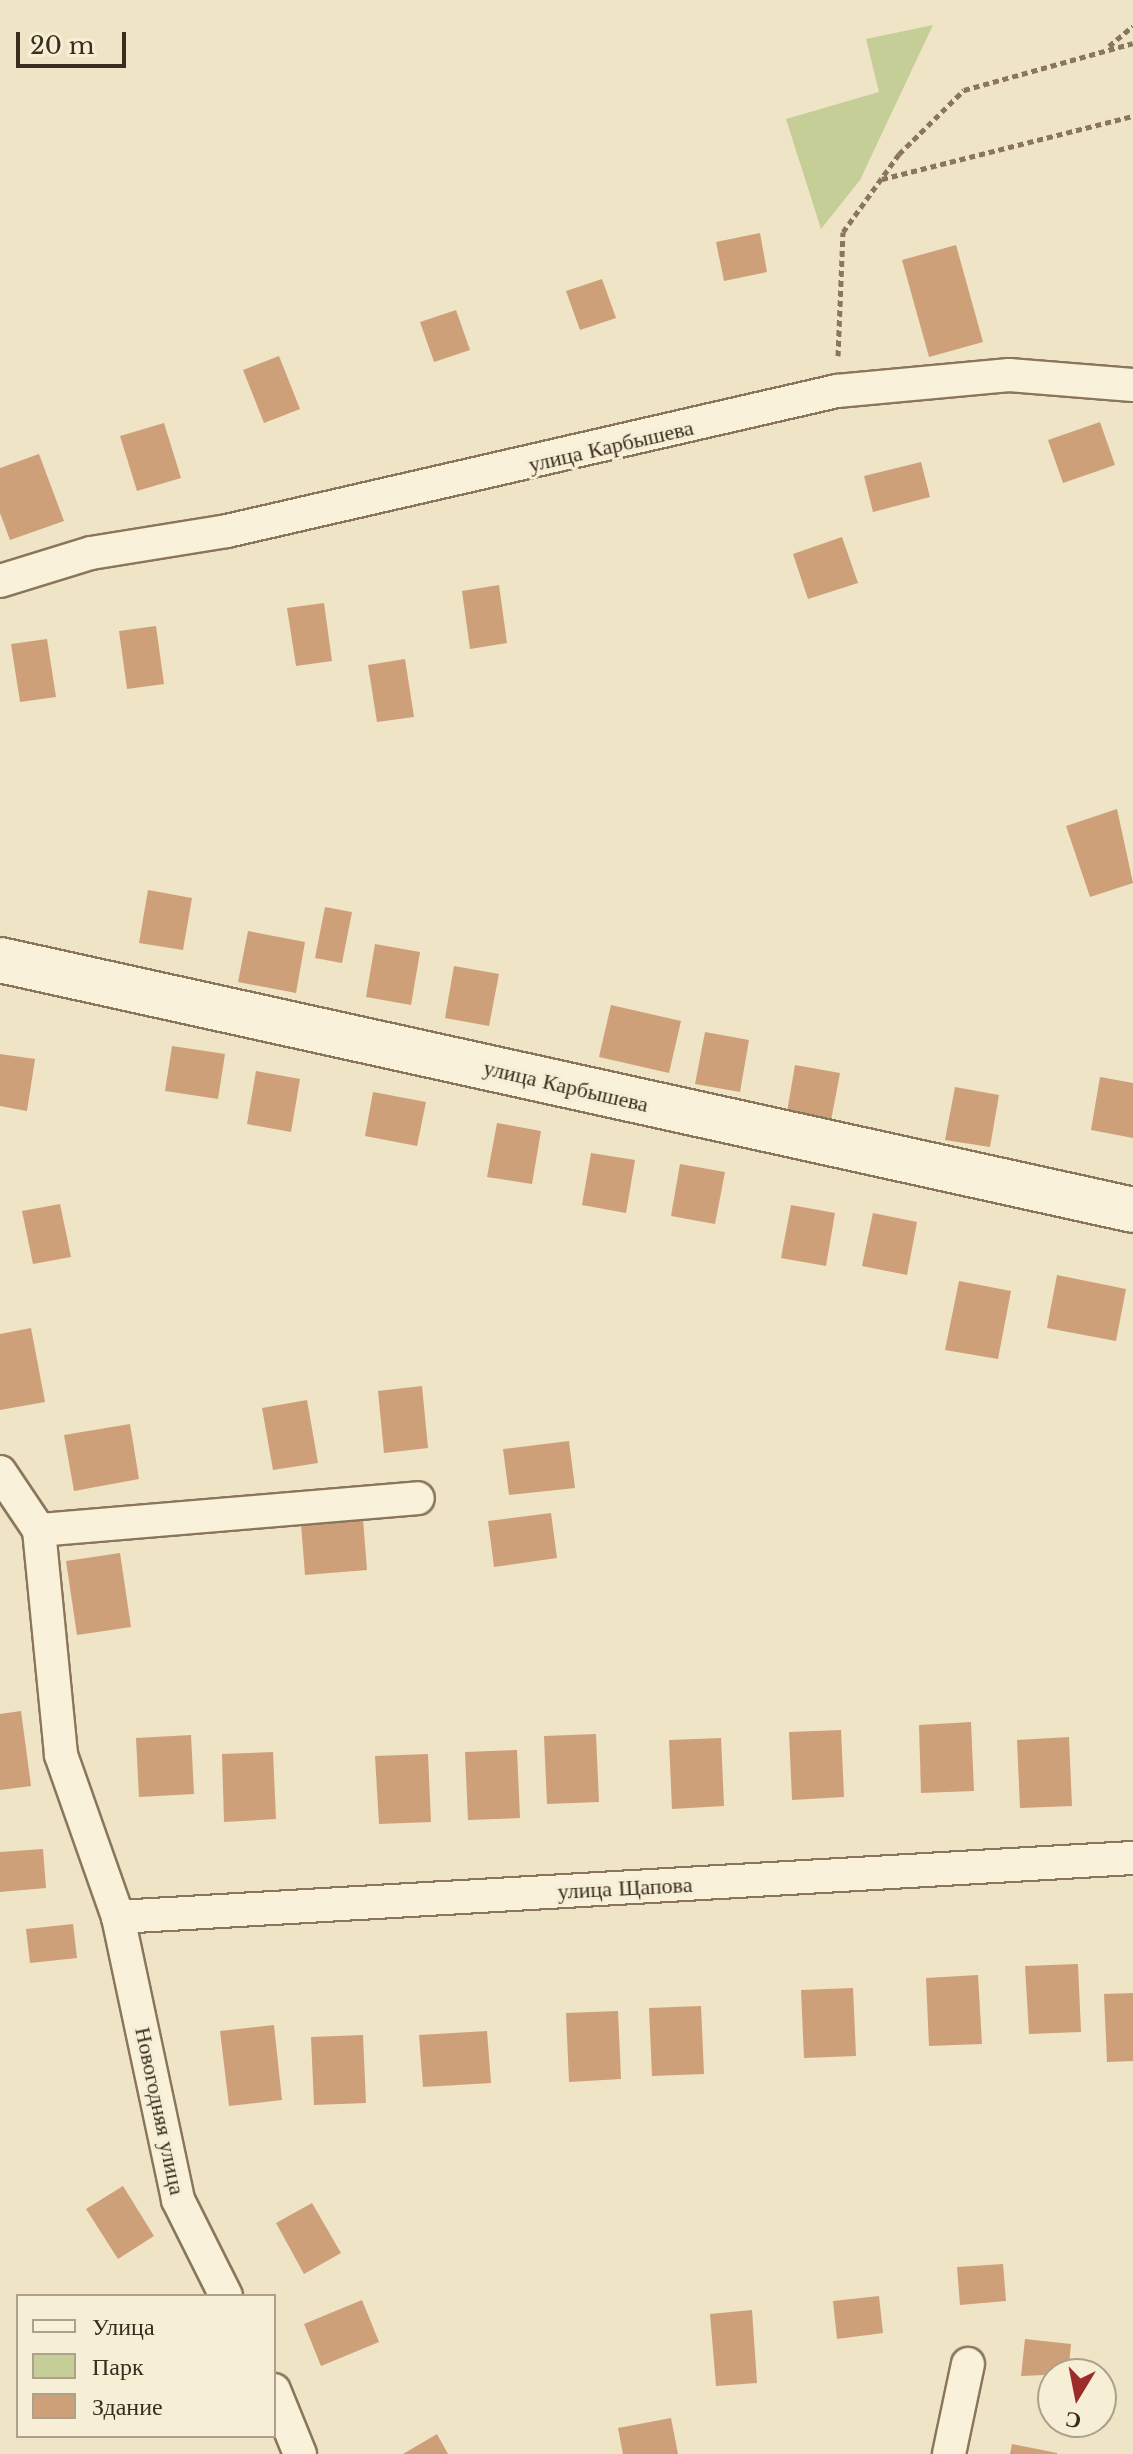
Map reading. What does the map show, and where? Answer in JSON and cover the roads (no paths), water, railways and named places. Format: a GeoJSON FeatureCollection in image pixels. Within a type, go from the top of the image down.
{"type":"FeatureCollection","features":[{"type":"Feature","properties":{"kind":"main road","name":"улица Карбышева"},"geometry":{"type":"LineString","coordinates":[[0,960],[1133,1210]]}},
{"type":"Feature","properties":{"kind":"street","name":"улица Карбышева"},"geometry":{"type":"LineString","coordinates":[[0,581],[91,553],[227,531],[837,391],[1009,375],[1133,385]]}},
{"type":"Feature","properties":{"kind":"street"},"geometry":{"type":"LineString","coordinates":[[0,1472],[39,1530],[418,1498]]}},
{"type":"Feature","properties":{"kind":"street","name":"Новогодняя улица"},"geometry":{"type":"LineString","coordinates":[[39,1530],[61,1755],[118,1917],[178,2200],[225,2294]]}},
{"type":"Feature","properties":{"kind":"street","name":"улица Щапова"},"geometry":{"type":"LineString","coordinates":[[118,1917],[1133,1858]]}},
{"type":"Feature","properties":{"kind":"street"},"geometry":{"type":"LineString","coordinates":[[949,2454],[968,2364]]}},
{"type":"Feature","properties":{"kind":"street"},"geometry":{"type":"LineString","coordinates":[[276,2395],[300,2454]]}}]}
